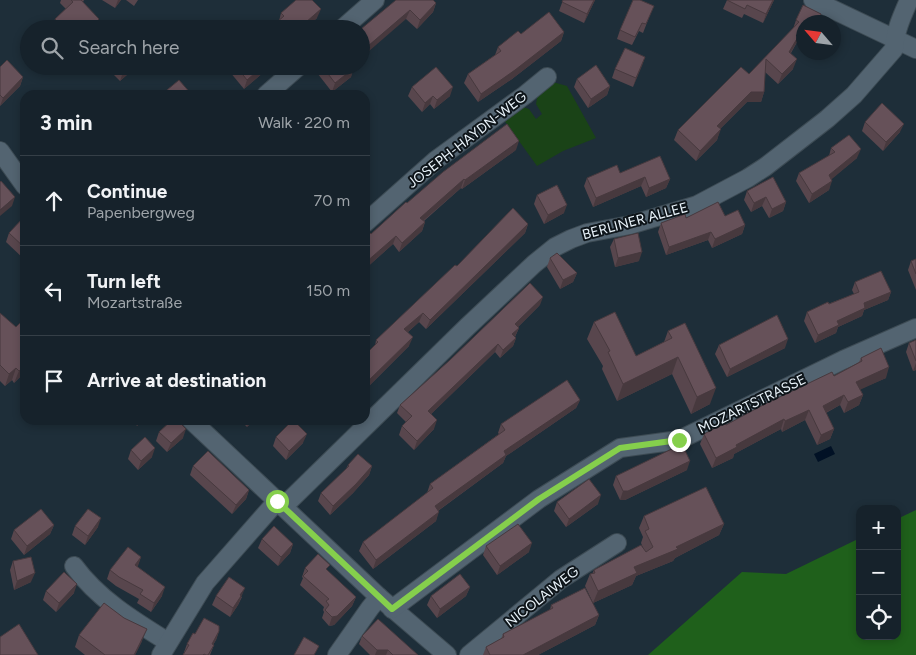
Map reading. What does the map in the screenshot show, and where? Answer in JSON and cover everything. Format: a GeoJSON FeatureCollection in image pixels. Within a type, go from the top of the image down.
{"type":"FeatureCollection","features":[{"type":"Feature","properties":{"kind":"street"},"geometry":{"type":"LineString","coordinates":[[352,20],[375,0]]}},
{"type":"Feature","properties":{"kind":"street"},"geometry":{"type":"LineString","coordinates":[[813,0],[916,49]]}},
{"type":"Feature","properties":{"kind":"street","name":"BERLINER ALLEE"},"geometry":{"type":"LineString","coordinates":[[370,419],[534,264],[555,247],[587,233],[630,225],[697,204],[748,178],[765,167],[826,120],[854,95],[894,49],[900,20],[909,0]]}},
{"type":"Feature","properties":{"kind":"street"},"geometry":{"type":"LineString","coordinates":[[272,90],[289,75]]}},
{"type":"Feature","properties":{"kind":"street","name":"JOSEPH-HAYDN-WEG"},"geometry":{"type":"LineString","coordinates":[[370,219],[436,160],[547,77]]}},
{"type":"Feature","properties":{"kind":"street"},"geometry":{"type":"LineString","coordinates":[[3,164],[20,181]]}},
{"type":"Feature","properties":{"kind":"street","name":"MOZARTSTRASSE"},"geometry":{"type":"LineString","coordinates":[[337,655],[370,608],[385,603],[539,499],[620,448],[679,440],[843,360],[916,328]]}},
{"type":"Feature","properties":{"kind":"street"},"geometry":{"type":"LineString","coordinates":[[196,425],[385,603],[447,655]]}},
{"type":"Feature","properties":{"kind":"street","name":"BERLINER ALLEE"},"geometry":{"type":"LineString","coordinates":[[165,649],[205,582],[280,504],[363,425]]}},
{"type":"Feature","properties":{"kind":"street","name":"NICOLAIWEG"},"geometry":{"type":"LineString","coordinates":[[469,655],[561,579],[617,543]]}},
{"type":"Feature","properties":{"kind":"street"},"geometry":{"type":"LineString","coordinates":[[74,566],[84,581],[165,649]]}},
{"type":"Feature","properties":{"kind":"green space"},"geometry":{"type":"Polygon","coordinates":[[[549,81],[567,86],[596,138],[563,151],[537,166],[501,116],[517,105],[529,109],[536,119],[542,114],[536,104],[539,88],[549,81]]]}},
{"type":"Feature","properties":{"kind":"green space"},"geometry":{"type":"Polygon","coordinates":[[[916,510],[916,655],[648,655],[742,572],[786,574],[856,540],[856,640],[901,640],[901,517],[916,510]]]}},
{"type":"Feature","properties":{"kind":"water"},"geometry":{"type":"Polygon","coordinates":[[[831,446],[835,454],[818,462],[814,454],[831,446]]]}},
{"type":"Feature","properties":{"kind":"building"},"geometry":{"type":"Polygon","coordinates":[[[71,0],[81,0],[99,19],[56,20],[73,2],[71,0]]]}},
{"type":"Feature","properties":{"kind":"building"},"geometry":{"type":"Polygon","coordinates":[[[296,0],[312,0],[321,9],[308,20],[279,20],[284,16],[281,13],[296,0]]]}},
{"type":"Feature","properties":{"kind":"building"},"geometry":{"type":"Polygon","coordinates":[[[396,0],[433,0],[436,3],[420,20],[410,10],[370,44],[370,22],[396,0]]]}},
{"type":"Feature","properties":{"kind":"building"},"geometry":{"type":"Polygon","coordinates":[[[563,0],[594,0],[587,14],[562,2],[563,0]]]}},
{"type":"Feature","properties":{"kind":"building"},"geometry":{"type":"Polygon","coordinates":[[[633,0],[640,0],[654,6],[646,24],[642,23],[635,37],[620,30],[633,0]]]}},
{"type":"Feature","properties":{"kind":"building"},"geometry":{"type":"Polygon","coordinates":[[[727,0],[773,0],[766,14],[747,5],[745,9],[727,0]]]}},
{"type":"Feature","properties":{"kind":"building"},"geometry":{"type":"Polygon","coordinates":[[[803,5],[821,14],[820,15],[798,15],[803,5]]]}},
{"type":"Feature","properties":{"kind":"building"},"geometry":{"type":"Polygon","coordinates":[[[549,12],[564,32],[481,94],[468,74],[501,51],[498,47],[518,31],[521,34],[549,12]]]}},
{"type":"Feature","properties":{"kind":"building"},"geometry":{"type":"Polygon","coordinates":[[[796,25],[796,40],[789,52],[796,60],[782,74],[766,59],[764,92],[751,92],[717,126],[721,129],[700,151],[678,130],[741,67],[749,74],[796,25]]]}},
{"type":"Feature","properties":{"kind":"building"},"geometry":{"type":"Polygon","coordinates":[[[625,48],[645,57],[636,78],[615,69],[625,48]]]}},
{"type":"Feature","properties":{"kind":"building"},"geometry":{"type":"Polygon","coordinates":[[[7,60],[23,77],[3,98],[0,95],[0,67],[7,60]]]}},
{"type":"Feature","properties":{"kind":"building"},"geometry":{"type":"Polygon","coordinates":[[[596,65],[610,86],[591,99],[577,79],[596,65]]]}},
{"type":"Feature","properties":{"kind":"building"},"geometry":{"type":"Polygon","coordinates":[[[436,67],[453,87],[437,100],[433,96],[425,103],[412,87],[436,67]]]}},
{"type":"Feature","properties":{"kind":"building"},"geometry":{"type":"Polygon","coordinates":[[[243,75],[253,75],[247,80],[243,75]]]}},
{"type":"Feature","properties":{"kind":"building"},"geometry":{"type":"Polygon","coordinates":[[[329,75],[345,75],[335,83],[329,75]]]}},
{"type":"Feature","properties":{"kind":"building"},"geometry":{"type":"Polygon","coordinates":[[[179,80],[188,90],[167,90],[179,80]]]}},
{"type":"Feature","properties":{"kind":"building"},"geometry":{"type":"Polygon","coordinates":[[[882,103],[904,124],[886,142],[865,122],[882,103]]]}},
{"type":"Feature","properties":{"kind":"building"},"geometry":{"type":"Polygon","coordinates":[[[507,124],[519,141],[464,179],[420,218],[425,222],[402,243],[396,236],[370,259],[370,233],[443,172],[507,124]]]}},
{"type":"Feature","properties":{"kind":"building"},"geometry":{"type":"Polygon","coordinates":[[[849,135],[861,149],[829,175],[832,181],[812,194],[799,173],[835,152],[831,148],[849,135]]]}},
{"type":"Feature","properties":{"kind":"building"},"geometry":{"type":"Polygon","coordinates":[[[660,156],[670,179],[649,188],[645,177],[596,198],[587,178],[617,165],[620,173],[660,156]]]}},
{"type":"Feature","properties":{"kind":"building"},"geometry":{"type":"Polygon","coordinates":[[[773,177],[786,202],[772,209],[766,197],[754,203],[747,191],[773,177]]]}},
{"type":"Feature","properties":{"kind":"building"},"geometry":{"type":"Polygon","coordinates":[[[0,182],[15,197],[0,210],[0,182]]]}},
{"type":"Feature","properties":{"kind":"building"},"geometry":{"type":"Polygon","coordinates":[[[557,185],[567,205],[548,215],[537,195],[557,185]]]}},
{"type":"Feature","properties":{"kind":"building"},"geometry":{"type":"Polygon","coordinates":[[[718,202],[725,216],[738,210],[745,225],[715,239],[711,232],[669,247],[661,223],[685,214],[686,218],[718,202]]]}},
{"type":"Feature","properties":{"kind":"building"},"geometry":{"type":"Polygon","coordinates":[[[513,208],[528,224],[430,320],[423,313],[404,329],[413,337],[370,379],[370,350],[378,342],[376,340],[455,265],[457,266],[513,208]]]}},
{"type":"Feature","properties":{"kind":"building"},"geometry":{"type":"Polygon","coordinates":[[[20,221],[20,243],[9,233],[20,221]]]}},
{"type":"Feature","properties":{"kind":"building"},"geometry":{"type":"Polygon","coordinates":[[[638,233],[642,252],[618,258],[614,239],[638,233]]]}},
{"type":"Feature","properties":{"kind":"building"},"geometry":{"type":"Polygon","coordinates":[[[557,253],[577,273],[563,280],[550,258],[557,253]]]}},
{"type":"Feature","properties":{"kind":"building"},"geometry":{"type":"Polygon","coordinates":[[[916,259],[916,274],[911,261],[916,259]]]}},
{"type":"Feature","properties":{"kind":"building"},"geometry":{"type":"Polygon","coordinates":[[[881,271],[891,292],[864,303],[865,308],[837,321],[839,325],[818,335],[807,312],[828,302],[829,304],[859,292],[855,282],[881,271]]]}},
{"type":"Feature","properties":{"kind":"building"},"geometry":{"type":"Polygon","coordinates":[[[530,283],[543,297],[515,324],[519,328],[512,334],[516,338],[503,350],[498,344],[428,411],[437,420],[417,441],[402,426],[412,416],[400,405],[530,283]]]}},
{"type":"Feature","properties":{"kind":"building"},"geometry":{"type":"Polygon","coordinates":[[[615,312],[636,356],[672,338],[668,331],[685,323],[716,388],[697,397],[678,357],[623,384],[608,352],[610,351],[594,322],[615,312]]]}},
{"type":"Feature","properties":{"kind":"building"},"geometry":{"type":"Polygon","coordinates":[[[0,313],[16,327],[20,323],[20,370],[16,368],[9,374],[0,365],[0,313]]]}},
{"type":"Feature","properties":{"kind":"building"},"geometry":{"type":"Polygon","coordinates":[[[777,315],[788,339],[730,369],[719,345],[777,315]]]}},
{"type":"Feature","properties":{"kind":"building"},"geometry":{"type":"Polygon","coordinates":[[[916,340],[916,361],[909,343],[916,340]]]}},
{"type":"Feature","properties":{"kind":"building"},"geometry":{"type":"Polygon","coordinates":[[[881,348],[889,367],[856,382],[863,395],[848,402],[844,395],[823,406],[834,429],[821,435],[809,410],[785,421],[784,419],[716,458],[704,434],[832,372],[834,376],[862,361],[861,358],[881,348]]]}},
{"type":"Feature","properties":{"kind":"building"},"geometry":{"type":"Polygon","coordinates":[[[567,380],[580,400],[504,451],[506,455],[435,506],[439,512],[376,560],[363,542],[433,488],[430,484],[505,430],[501,424],[567,380]]]}},
{"type":"Feature","properties":{"kind":"building"},"geometry":{"type":"Polygon","coordinates":[[[167,425],[182,425],[186,429],[171,443],[159,432],[167,425]]]}},
{"type":"Feature","properties":{"kind":"building"},"geometry":{"type":"Polygon","coordinates":[[[288,425],[298,425],[307,434],[289,451],[276,437],[288,425]]]}},
{"type":"Feature","properties":{"kind":"building"},"geometry":{"type":"Polygon","coordinates":[[[145,437],[155,448],[141,461],[131,450],[145,437]]]}},
{"type":"Feature","properties":{"kind":"building"},"geometry":{"type":"Polygon","coordinates":[[[682,444],[690,461],[628,491],[623,491],[616,476],[682,444]]]}},
{"type":"Feature","properties":{"kind":"building"},"geometry":{"type":"Polygon","coordinates":[[[208,451],[249,490],[236,505],[193,466],[208,451]]]}},
{"type":"Feature","properties":{"kind":"building"},"geometry":{"type":"Polygon","coordinates":[[[358,454],[372,466],[333,506],[321,493],[349,466],[358,454]]]}},
{"type":"Feature","properties":{"kind":"building"},"geometry":{"type":"Polygon","coordinates":[[[589,479],[601,495],[569,519],[557,502],[589,479]]]}},
{"type":"Feature","properties":{"kind":"building"},"geometry":{"type":"Polygon","coordinates":[[[706,487],[724,524],[676,547],[678,549],[634,567],[637,573],[598,591],[590,574],[595,573],[594,570],[641,545],[646,552],[653,547],[645,531],[649,529],[644,516],[706,487]]]}},
{"type":"Feature","properties":{"kind":"building"},"geometry":{"type":"Polygon","coordinates":[[[41,509],[54,525],[27,546],[14,530],[41,509]]]}},
{"type":"Feature","properties":{"kind":"building"},"geometry":{"type":"Polygon","coordinates":[[[88,509],[101,518],[88,536],[75,526],[88,509]]]}},
{"type":"Feature","properties":{"kind":"building"},"geometry":{"type":"Polygon","coordinates":[[[518,524],[532,543],[500,566],[486,546],[518,524]]]}},
{"type":"Feature","properties":{"kind":"building"},"geometry":{"type":"Polygon","coordinates":[[[274,526],[293,544],[281,557],[262,539],[274,526]]]}},
{"type":"Feature","properties":{"kind":"building"},"geometry":{"type":"Polygon","coordinates":[[[128,547],[141,557],[135,565],[165,587],[154,603],[140,594],[143,590],[110,570],[128,547]]]}},
{"type":"Feature","properties":{"kind":"building"},"geometry":{"type":"Polygon","coordinates":[[[318,554],[330,565],[326,569],[356,597],[337,616],[332,617],[325,610],[329,605],[326,601],[329,599],[303,576],[308,571],[305,568],[318,554]]]}},
{"type":"Feature","properties":{"kind":"building"},"geometry":{"type":"Polygon","coordinates":[[[31,557],[35,573],[17,581],[13,561],[31,557]]]}},
{"type":"Feature","properties":{"kind":"building"},"geometry":{"type":"Polygon","coordinates":[[[64,572],[77,584],[59,603],[46,591],[64,572]]]}},
{"type":"Feature","properties":{"kind":"building"},"geometry":{"type":"Polygon","coordinates":[[[460,574],[470,587],[440,609],[431,596],[460,574]]]}},
{"type":"Feature","properties":{"kind":"building"},"geometry":{"type":"Polygon","coordinates":[[[229,577],[245,588],[233,608],[216,596],[229,577]]]}},
{"type":"Feature","properties":{"kind":"building"},"geometry":{"type":"Polygon","coordinates":[[[585,588],[599,615],[523,655],[490,655],[486,647],[504,637],[503,634],[553,608],[551,605],[585,588]]]}},
{"type":"Feature","properties":{"kind":"building"},"geometry":{"type":"Polygon","coordinates":[[[104,603],[124,618],[147,629],[134,655],[105,655],[79,635],[104,603]]]}},
{"type":"Feature","properties":{"kind":"building"},"geometry":{"type":"Polygon","coordinates":[[[204,618],[219,626],[219,631],[212,644],[214,645],[208,655],[183,655],[193,633],[195,634],[204,618]]]}},
{"type":"Feature","properties":{"kind":"building"},"geometry":{"type":"Polygon","coordinates":[[[378,619],[418,655],[393,655],[388,650],[377,650],[362,636],[378,619]]]}},
{"type":"Feature","properties":{"kind":"building"},"geometry":{"type":"Polygon","coordinates":[[[19,624],[38,655],[0,655],[0,637],[19,624]]]}},
{"type":"Feature","properties":{"kind":"building"},"geometry":{"type":"Polygon","coordinates":[[[304,637],[319,646],[314,655],[294,655],[304,637]]]}},
{"type":"Feature","properties":{"kind":"route"},"geometry":{"type":"LineString","coordinates":[[277,501],[392,609],[539,499],[620,448],[679,440]]}}]}
